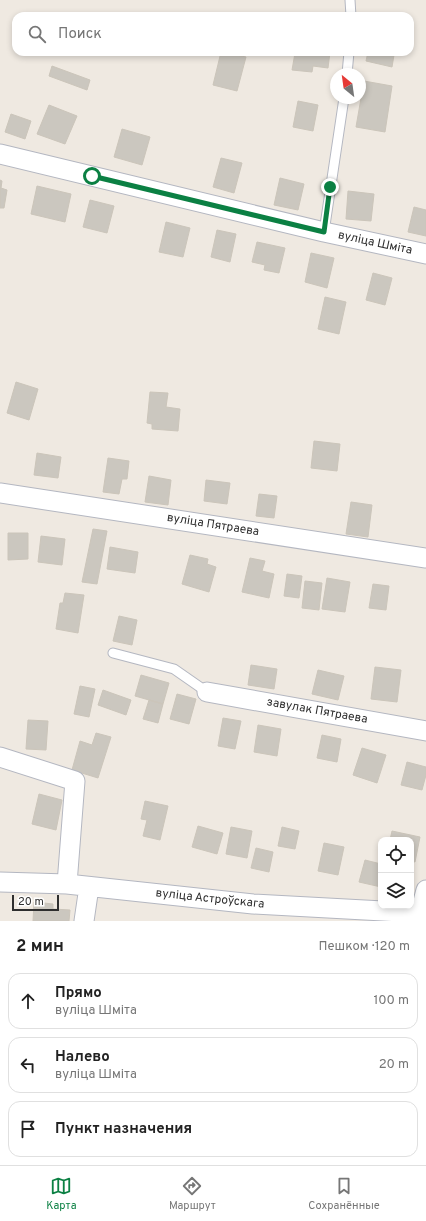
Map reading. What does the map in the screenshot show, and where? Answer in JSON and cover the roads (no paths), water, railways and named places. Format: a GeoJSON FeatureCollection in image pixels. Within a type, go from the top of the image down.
{"type":"FeatureCollection","features":[{"type":"Feature","properties":{"kind":"street","name":"вуліца Шміта"},"geometry":{"type":"LineString","coordinates":[[0,154],[324,232],[426,254]]}},
{"type":"Feature","properties":{"kind":"street","name":"вуліца Пятраева"},"geometry":{"type":"LineString","coordinates":[[0,493],[426,558]]}},
{"type":"Feature","properties":{"kind":"street","name":"завулак Пятраева"},"geometry":{"type":"LineString","coordinates":[[207,692],[426,731]]}},
{"type":"Feature","properties":{"kind":"street"},"geometry":{"type":"LineString","coordinates":[[0,758],[75,781],[67,884]]}},
{"type":"Feature","properties":{"kind":"street","name":"вуліца Астроўскага"},"geometry":{"type":"LineString","coordinates":[[0,882],[67,884],[253,904],[419,917]]}},
{"type":"Feature","properties":{"kind":"street"},"geometry":{"type":"LineString","coordinates":[[84,921],[89,887]]}},
{"type":"Feature","properties":{"kind":"street"},"geometry":{"type":"LineString","coordinates":[[419,917],[426,890]]}},
{"type":"Feature","properties":{"kind":"lane"},"geometry":{"type":"LineString","coordinates":[[350,0],[351,12]]}},
{"type":"Feature","properties":{"kind":"lane"},"geometry":{"type":"LineString","coordinates":[[348,68],[349,56]]}},
{"type":"Feature","properties":{"kind":"lane","name":"вуліца Шміта"},"geometry":{"type":"LineString","coordinates":[[324,232],[343,104]]}},
{"type":"Feature","properties":{"kind":"lane"},"geometry":{"type":"LineString","coordinates":[[113,653],[174,669],[207,692]]}}]}
